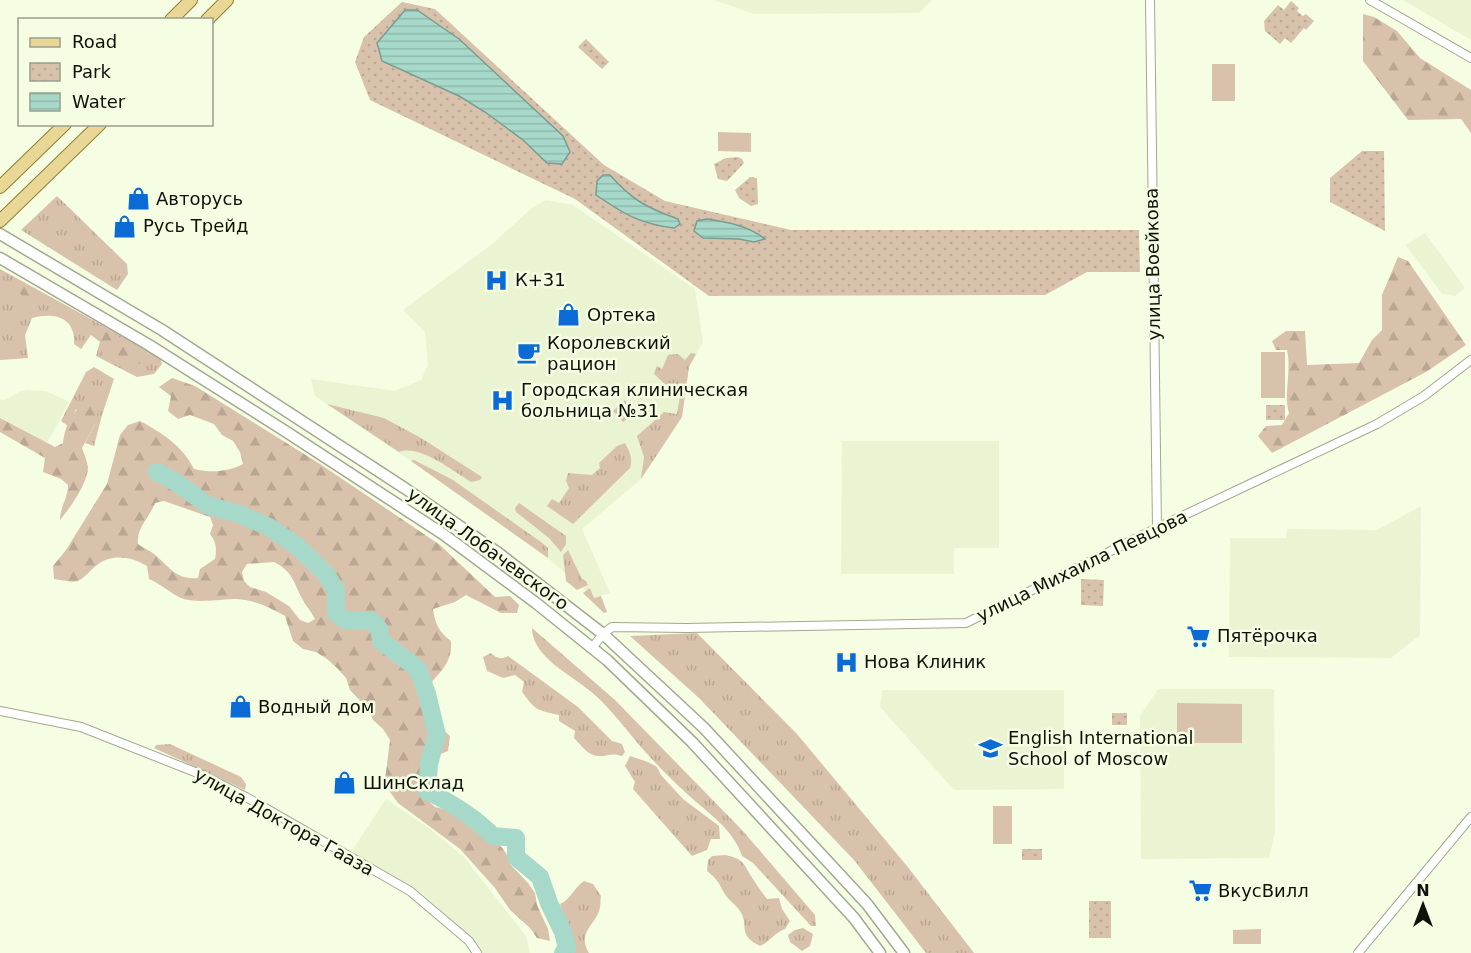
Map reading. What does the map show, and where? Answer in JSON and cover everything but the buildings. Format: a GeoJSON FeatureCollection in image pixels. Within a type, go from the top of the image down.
{"type":"FeatureCollection","features":[{"type":"Feature","properties":{"kind":"main road"},"geometry":{"type":"LineString","coordinates":[[173,18],[191,0]]}},
{"type":"Feature","properties":{"kind":"main road"},"geometry":{"type":"LineString","coordinates":[[209,18],[227,0]]}},
{"type":"Feature","properties":{"kind":"main road"},"geometry":{"type":"LineString","coordinates":[[0,187],[63,126]]}},
{"type":"Feature","properties":{"kind":"main road"},"geometry":{"type":"LineString","coordinates":[[0,221],[98,126]]}},
{"type":"Feature","properties":{"kind":"main road","name":"улица Лобачевского"},"geometry":{"type":"LineString","coordinates":[[0,234],[153,324],[406,489],[497,552],[603,634],[704,728],[867,904],[904,953]]}},
{"type":"Feature","properties":{"kind":"main road","name":"улица Лобачевского"},"geometry":{"type":"LineString","coordinates":[[0,258],[149,345],[405,509],[536,603],[592,648],[692,742],[854,918],[880,953]]}},
{"type":"Feature","properties":{"kind":"street","name":"улица Воейкова"},"geometry":{"type":"LineString","coordinates":[[1150,0],[1157,528]]}},
{"type":"Feature","properties":{"kind":"street"},"geometry":{"type":"LineString","coordinates":[[1370,0],[1471,58]]}},
{"type":"Feature","properties":{"kind":"street","name":"улица Михаила Певцова"},"geometry":{"type":"LineString","coordinates":[[603,634],[612,627],[687,628],[966,623],[1157,528],[1392,416],[1424,396],[1471,360]]}},
{"type":"Feature","properties":{"kind":"street"},"geometry":{"type":"LineString","coordinates":[[592,648],[603,634]]}},
{"type":"Feature","properties":{"kind":"street","name":"улица Доктора Гааза"},"geometry":{"type":"LineString","coordinates":[[0,711],[81,727],[200,774],[246,796],[410,891],[469,941],[477,953]]}},
{"type":"Feature","properties":{"kind":"street"},"geometry":{"type":"LineString","coordinates":[[1358,953],[1471,818]]}},
{"type":"Feature","properties":{"kind":"shaded area"},"geometry":{"type":"Polygon","coordinates":[[[714,0],[932,0],[919,13],[754,14],[714,0]]]}},
{"type":"Feature","properties":{"kind":"shaded area"},"geometry":{"type":"Polygon","coordinates":[[[1403,0],[1471,0],[1471,40],[1403,0]]]}},
{"type":"Feature","properties":{"kind":"shaded area","name":"Городская клиническая больница №31"},"geometry":{"type":"Polygon","coordinates":[[[546,200],[573,205],[695,289],[703,342],[689,367],[682,417],[641,479],[582,529],[610,593],[594,598],[548,558],[315,396],[311,379],[395,391],[421,380],[428,365],[425,332],[403,310],[492,244],[532,208],[546,200]]]}},
{"type":"Feature","properties":{"kind":"shaded area"},"geometry":{"type":"Polygon","coordinates":[[[1425,233],[1465,288],[1455,296],[1442,294],[1406,245],[1425,233]]]}},
{"type":"Feature","properties":{"kind":"shaded area"},"geometry":{"type":"Polygon","coordinates":[[[28,390],[46,391],[69,402],[47,443],[0,418],[0,399],[4,400],[28,390]]]}},
{"type":"Feature","properties":{"kind":"shaded area"},"geometry":{"type":"Polygon","coordinates":[[[842,441],[999,441],[999,548],[954,548],[954,574],[841,574],[842,441]]]}},
{"type":"Feature","properties":{"kind":"shaded area"},"geometry":{"type":"Polygon","coordinates":[[[1421,506],[1420,635],[1391,658],[1229,657],[1230,538],[1286,538],[1287,529],[1377,530],[1421,506]]]}},
{"type":"Feature","properties":{"kind":"shaded area"},"geometry":{"type":"Polygon","coordinates":[[[1158,689],[1274,689],[1275,833],[1269,858],[1141,859],[1140,716],[1158,689]]]}},
{"type":"Feature","properties":{"kind":"shaded area","name":"English International School of Moscow"},"geometry":{"type":"Polygon","coordinates":[[[882,690],[1064,690],[1064,789],[954,790],[880,707],[882,690]]]}},
{"type":"Feature","properties":{"kind":"shaded area"},"geometry":{"type":"Polygon","coordinates":[[[386,799],[430,829],[463,856],[526,936],[530,953],[481,953],[472,939],[422,893],[351,852],[386,799]]]}},
{"type":"Feature","properties":{"kind":"green space"},"geometry":{"type":"Polygon","coordinates":[[[1291,1],[1299,8],[1297,11],[1303,16],[1306,14],[1314,21],[1306,30],[1304,28],[1291,43],[1285,38],[1280,44],[1265,31],[1264,21],[1278,5],[1284,10],[1291,1]]]}},
{"type":"Feature","properties":{"kind":"green space"},"geometry":{"type":"Polygon","coordinates":[[[402,2],[435,9],[604,165],[665,201],[791,230],[1139,230],[1140,272],[1087,272],[1045,295],[709,296],[575,199],[370,100],[355,62],[364,37],[402,2]]]}},
{"type":"Feature","properties":{"kind":"green space"},"geometry":{"type":"Polygon","coordinates":[[[1363,14],[1374,17],[1397,31],[1420,58],[1471,90],[1471,133],[1461,119],[1408,120],[1363,61],[1363,14]]]}},
{"type":"Feature","properties":{"kind":"green space"},"geometry":{"type":"Polygon","coordinates":[[[586,39],[609,62],[602,69],[578,47],[586,39]]]}},
{"type":"Feature","properties":{"kind":"green space"},"geometry":{"type":"Polygon","coordinates":[[[1212,64],[1235,64],[1235,101],[1212,101],[1212,64]]]}},
{"type":"Feature","properties":{"kind":"green space"},"geometry":{"type":"Polygon","coordinates":[[[718,132],[751,133],[751,152],[718,151],[718,132]]]}},
{"type":"Feature","properties":{"kind":"green space"},"geometry":{"type":"Polygon","coordinates":[[[1362,151],[1384,151],[1385,231],[1330,202],[1330,178],[1362,151]]]}},
{"type":"Feature","properties":{"kind":"green space"},"geometry":{"type":"Polygon","coordinates":[[[738,157],[744,163],[727,181],[718,179],[714,164],[726,158],[738,157]]]}},
{"type":"Feature","properties":{"kind":"green space"},"geometry":{"type":"Polygon","coordinates":[[[750,177],[757,178],[758,204],[751,206],[739,198],[735,190],[750,177]]]}},
{"type":"Feature","properties":{"kind":"green space"},"geometry":{"type":"Polygon","coordinates":[[[57,196],[127,264],[128,274],[117,290],[21,230],[57,196]]]}},
{"type":"Feature","properties":{"kind":"green space"},"geometry":{"type":"Polygon","coordinates":[[[1398,257],[1408,261],[1466,345],[1426,372],[1272,453],[1258,436],[1266,426],[1282,425],[1289,413],[1287,398],[1289,367],[1287,350],[1276,350],[1272,341],[1286,331],[1305,331],[1307,365],[1359,363],[1372,340],[1382,330],[1382,295],[1398,257]]]}},
{"type":"Feature","properties":{"kind":"green space"},"geometry":{"type":"Polygon","coordinates":[[[0,269],[160,357],[162,364],[154,374],[137,377],[96,356],[100,342],[91,335],[81,349],[74,344],[74,335],[67,322],[55,316],[32,318],[25,335],[28,358],[0,360],[0,269]]]}},
{"type":"Feature","properties":{"kind":"green space"},"geometry":{"type":"Polygon","coordinates":[[[16,283],[32,289],[34,296],[29,298],[18,293],[16,283]]]}},
{"type":"Feature","properties":{"kind":"green space"},"geometry":{"type":"Polygon","coordinates":[[[100,329],[109,331],[141,350],[142,363],[127,366],[101,351],[101,342],[97,338],[100,329]]]}},
{"type":"Feature","properties":{"kind":"green space"},"geometry":{"type":"Polygon","coordinates":[[[1261,352],[1285,352],[1285,398],[1261,398],[1261,352]]]}},
{"type":"Feature","properties":{"kind":"green space"},"geometry":{"type":"Polygon","coordinates":[[[691,353],[696,354],[689,367],[682,417],[641,479],[644,457],[637,436],[664,412],[677,414],[681,390],[668,387],[654,374],[657,366],[662,369],[668,355],[678,354],[685,360],[691,353]]]}},
{"type":"Feature","properties":{"kind":"green space"},"geometry":{"type":"Polygon","coordinates":[[[94,367],[114,379],[94,446],[85,443],[95,424],[76,409],[68,426],[61,421],[86,372],[94,367]]]}},
{"type":"Feature","properties":{"kind":"green space"},"geometry":{"type":"Polygon","coordinates":[[[172,378],[195,386],[317,462],[440,545],[495,597],[510,596],[519,605],[517,613],[501,613],[466,595],[455,602],[433,609],[438,627],[451,641],[451,650],[446,665],[422,696],[428,721],[450,736],[448,751],[421,762],[426,799],[435,807],[448,810],[499,844],[510,864],[535,893],[550,941],[537,938],[530,928],[510,910],[495,888],[460,849],[398,803],[385,780],[390,740],[373,720],[368,709],[350,690],[346,678],[337,668],[316,652],[303,649],[293,641],[285,616],[250,601],[237,599],[201,601],[181,598],[149,579],[147,566],[129,559],[115,558],[103,561],[78,581],[54,579],[53,566],[66,550],[107,484],[120,435],[128,425],[140,421],[164,435],[184,453],[194,469],[219,471],[243,464],[240,452],[233,441],[222,435],[214,424],[190,415],[178,419],[168,411],[171,396],[159,387],[172,378]],[[164,501],[155,503],[141,528],[138,544],[178,574],[198,578],[200,569],[215,559],[216,548],[210,534],[213,525],[210,517],[164,501]],[[274,562],[247,564],[242,572],[244,581],[250,587],[266,592],[289,606],[300,620],[308,623],[315,619],[291,576],[274,562]]]}},
{"type":"Feature","properties":{"kind":"green space"},"geometry":{"type":"Polygon","coordinates":[[[625,400],[634,413],[623,422],[613,411],[625,400]]]}},
{"type":"Feature","properties":{"kind":"green space"},"geometry":{"type":"Polygon","coordinates":[[[91,403],[99,407],[95,424],[82,448],[88,464],[87,473],[78,495],[60,520],[68,485],[61,479],[43,472],[45,458],[0,432],[0,418],[55,447],[63,443],[68,423],[75,412],[91,403]]]}},
{"type":"Feature","properties":{"kind":"green space"},"geometry":{"type":"Polygon","coordinates":[[[327,404],[384,418],[421,438],[482,477],[480,480],[471,482],[426,455],[407,451],[399,452],[327,404]]]}},
{"type":"Feature","properties":{"kind":"green space"},"geometry":{"type":"Polygon","coordinates":[[[1266,405],[1285,405],[1285,420],[1266,420],[1266,405]]]}},
{"type":"Feature","properties":{"kind":"green space"},"geometry":{"type":"Polygon","coordinates":[[[625,443],[630,455],[630,468],[573,524],[547,506],[552,499],[559,503],[569,488],[566,481],[568,473],[592,475],[600,468],[599,463],[617,446],[625,443]]]}},
{"type":"Feature","properties":{"kind":"green space"},"geometry":{"type":"Polygon","coordinates":[[[414,460],[453,480],[541,542],[548,548],[548,558],[411,461],[414,460]]]}},
{"type":"Feature","properties":{"kind":"green space"},"geometry":{"type":"Polygon","coordinates":[[[519,503],[566,536],[566,544],[561,552],[549,538],[516,512],[515,508],[519,503]]]}},
{"type":"Feature","properties":{"kind":"green space"},"geometry":{"type":"Polygon","coordinates":[[[568,550],[582,579],[588,585],[577,590],[566,581],[563,555],[568,550]]]}},
{"type":"Feature","properties":{"kind":"green space"},"geometry":{"type":"Polygon","coordinates":[[[1081,579],[1104,580],[1103,606],[1081,605],[1081,579]]]}},
{"type":"Feature","properties":{"kind":"green space"},"geometry":{"type":"Polygon","coordinates":[[[590,588],[594,598],[601,596],[607,612],[604,613],[583,593],[590,588]]]}},
{"type":"Feature","properties":{"kind":"green space"},"geometry":{"type":"Polygon","coordinates":[[[532,628],[615,700],[742,830],[815,915],[816,926],[811,926],[753,863],[742,856],[726,829],[663,770],[602,702],[546,657],[534,639],[532,628]]]}},
{"type":"Feature","properties":{"kind":"green space"},"geometry":{"type":"Polygon","coordinates":[[[697,633],[797,734],[907,866],[974,953],[926,953],[854,860],[699,698],[630,636],[697,633]]]}},
{"type":"Feature","properties":{"kind":"green space"},"geometry":{"type":"Polygon","coordinates":[[[491,653],[499,658],[508,656],[578,707],[612,741],[622,744],[625,752],[622,756],[615,754],[598,756],[587,752],[574,738],[575,731],[559,721],[559,715],[541,711],[531,703],[522,692],[524,682],[515,675],[503,678],[487,671],[483,657],[491,653]]]}},
{"type":"Feature","properties":{"kind":"green space"},"geometry":{"type":"Polygon","coordinates":[[[1177,703],[1242,704],[1242,743],[1177,743],[1177,703]]]}},
{"type":"Feature","properties":{"kind":"green space"},"geometry":{"type":"Polygon","coordinates":[[[1112,713],[1127,713],[1127,725],[1112,725],[1112,713]]]}},
{"type":"Feature","properties":{"kind":"green space"},"geometry":{"type":"Polygon","coordinates":[[[170,744],[241,777],[246,784],[245,790],[154,748],[156,745],[170,744]]]}},
{"type":"Feature","properties":{"kind":"green space"},"geometry":{"type":"Polygon","coordinates":[[[630,756],[657,767],[661,775],[683,799],[719,826],[720,839],[711,839],[707,850],[692,856],[633,789],[635,782],[625,766],[630,756]]]}},
{"type":"Feature","properties":{"kind":"green space"},"geometry":{"type":"Polygon","coordinates":[[[993,806],[1012,806],[1012,844],[993,844],[993,806]]]}},
{"type":"Feature","properties":{"kind":"green space"},"geometry":{"type":"Polygon","coordinates":[[[1022,849],[1042,849],[1042,860],[1022,860],[1022,849]]]}},
{"type":"Feature","properties":{"kind":"green space"},"geometry":{"type":"Polygon","coordinates":[[[725,855],[743,863],[767,899],[779,898],[782,909],[790,921],[785,929],[760,946],[748,938],[740,911],[707,871],[708,860],[712,856],[725,855]]]}},
{"type":"Feature","properties":{"kind":"green space"},"geometry":{"type":"Polygon","coordinates":[[[584,881],[593,884],[601,896],[600,908],[586,935],[586,946],[589,953],[574,953],[560,904],[567,900],[584,881]]]}},
{"type":"Feature","properties":{"kind":"green space"},"geometry":{"type":"Polygon","coordinates":[[[1089,901],[1111,901],[1111,938],[1089,938],[1089,901]]]}},
{"type":"Feature","properties":{"kind":"green space"},"geometry":{"type":"Polygon","coordinates":[[[803,928],[813,934],[810,946],[802,951],[790,942],[788,935],[803,928]]]}},
{"type":"Feature","properties":{"kind":"green space"},"geometry":{"type":"Polygon","coordinates":[[[1261,929],[1261,944],[1233,944],[1233,930],[1261,929]]]}},
{"type":"Feature","properties":{"kind":"water"},"geometry":{"type":"Polygon","coordinates":[[[405,10],[417,10],[459,39],[563,136],[570,152],[562,164],[547,163],[523,140],[459,96],[382,61],[377,43],[405,10]]]}},
{"type":"Feature","properties":{"kind":"water"},"geometry":{"type":"Polygon","coordinates":[[[603,175],[610,175],[633,197],[657,211],[678,219],[680,224],[674,228],[651,224],[615,208],[596,195],[597,181],[603,175]]]}},
{"type":"Feature","properties":{"kind":"water"},"geometry":{"type":"Polygon","coordinates":[[[707,219],[745,228],[765,239],[754,242],[739,239],[703,238],[694,231],[697,221],[707,219]]]}},
{"type":"Feature","properties":{"kind":"waterway"},"geometry":{"type":"LineString","coordinates":[[157,472],[209,506],[239,514],[269,527],[297,546],[326,574],[336,590],[336,613],[345,620],[372,621],[379,629],[381,641],[418,669],[437,735],[429,764],[427,791],[462,810],[493,836],[516,838],[516,857],[540,877],[563,932],[567,948],[563,953]]}},
{"type":"Feature","properties":{"kind":"place","name":"Авторусь"},"geometry":{"type":"Point","coordinates":[138,199]}},
{"type":"Feature","properties":{"kind":"place","name":"Русь Трейд"},"geometry":{"type":"Point","coordinates":[125,226]}},
{"type":"Feature","properties":{"kind":"place","name":"К+31"},"geometry":{"type":"Point","coordinates":[497,280]}},
{"type":"Feature","properties":{"kind":"place","name":"Ортека"},"geometry":{"type":"Point","coordinates":[569,315]}},
{"type":"Feature","properties":{"kind":"place","name":"Королевский рацион"},"geometry":{"type":"Point","coordinates":[529,353]}},
{"type":"Feature","properties":{"kind":"place","name":"Городская клиническая больница №31"},"geometry":{"type":"Point","coordinates":[503,400]}},
{"type":"Feature","properties":{"kind":"place","name":"Пятёрочка"},"geometry":{"type":"Point","coordinates":[1199,636]}},
{"type":"Feature","properties":{"kind":"place","name":"Нова Клиник"},"geometry":{"type":"Point","coordinates":[846,662]}},
{"type":"Feature","properties":{"kind":"place","name":"Водный дом"},"geometry":{"type":"Point","coordinates":[240,707]}},
{"type":"Feature","properties":{"kind":"place","name":"English International School of Moscow"},"geometry":{"type":"Point","coordinates":[990,748]}},
{"type":"Feature","properties":{"kind":"place","name":"ШинСклад"},"geometry":{"type":"Point","coordinates":[345,783]}},
{"type":"Feature","properties":{"kind":"place","name":"ВкусВилл"},"geometry":{"type":"Point","coordinates":[1200,891]}}]}
